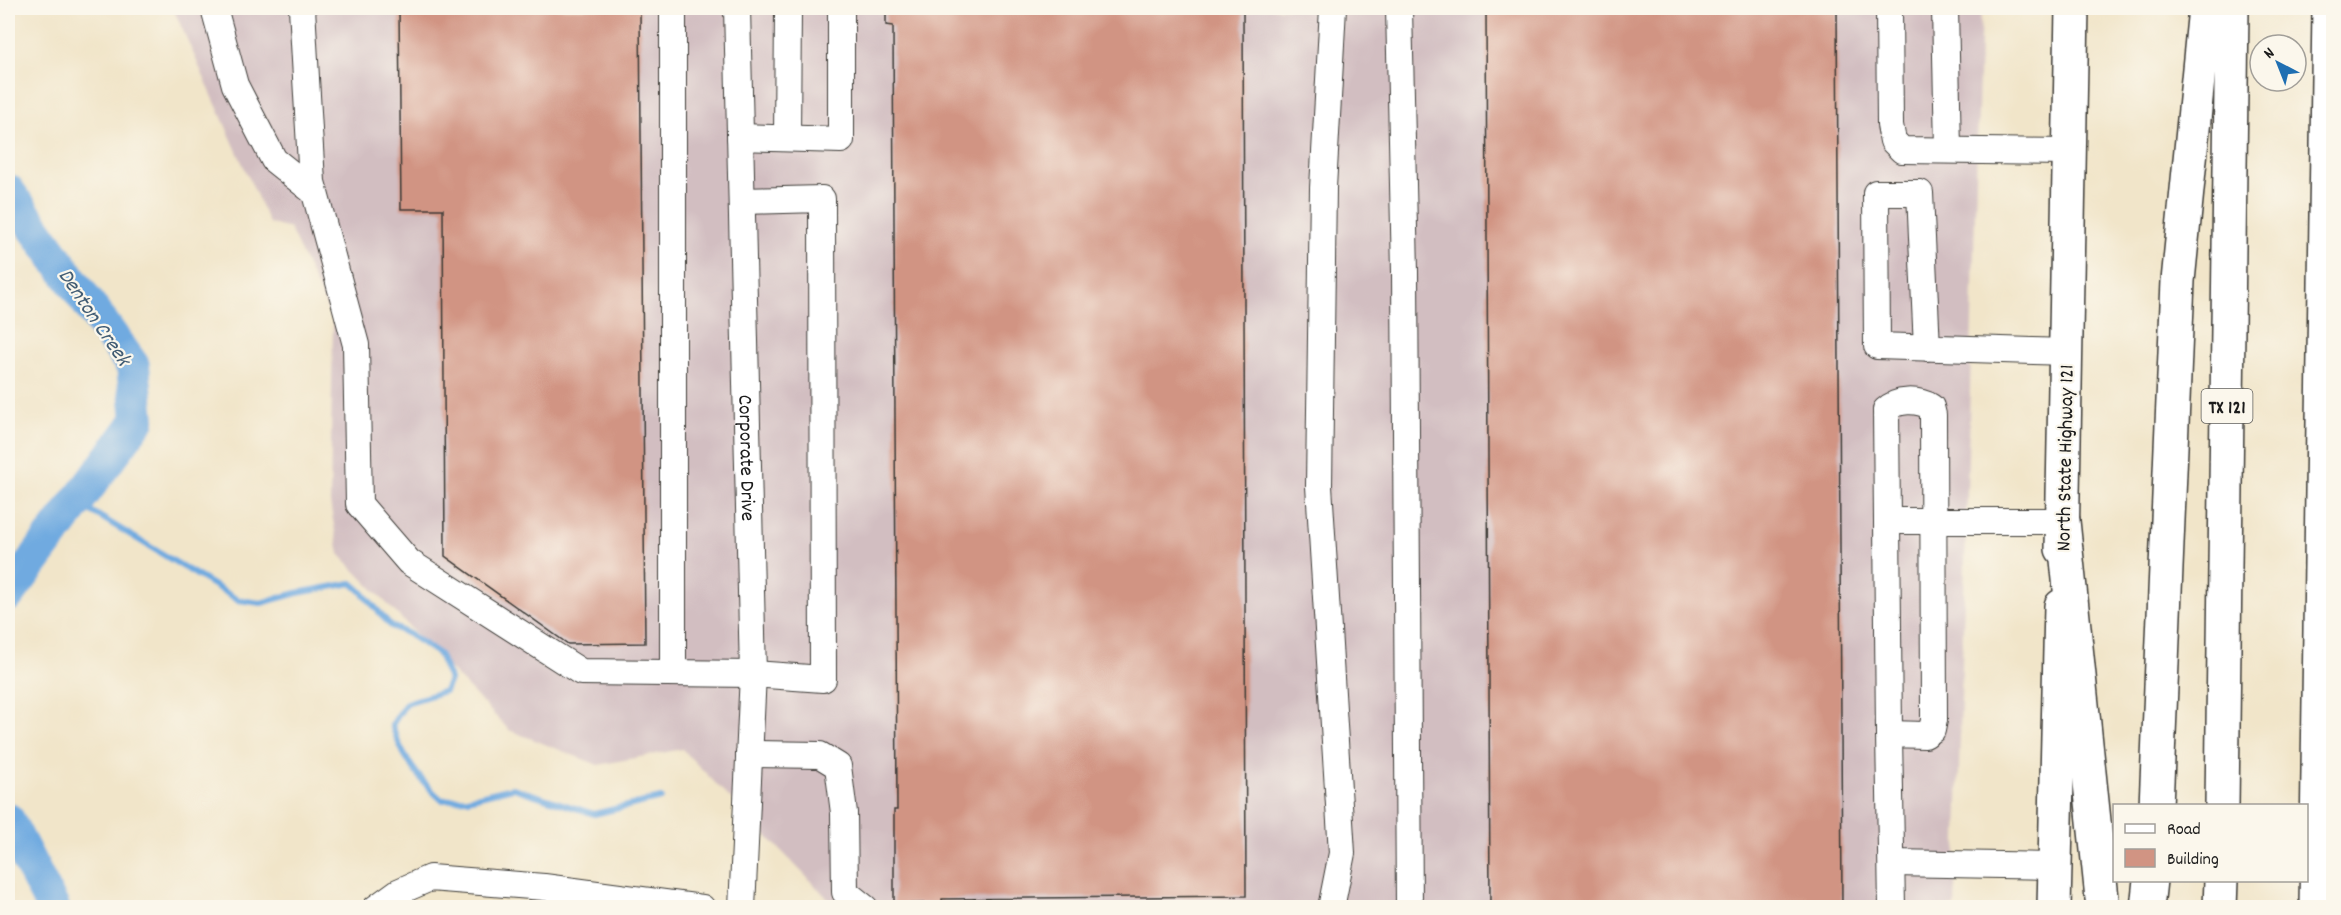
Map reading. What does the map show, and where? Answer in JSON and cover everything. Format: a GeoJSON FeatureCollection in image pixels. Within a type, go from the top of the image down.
{"type":"FeatureCollection","features":[{"type":"Feature","properties":{"kind":"main road","name":"North State Highway 121"},"geometry":{"type":"LineString","coordinates":[[2054,908],[2072,8]]}},
{"type":"Feature","properties":{"kind":"main road"},"geometry":{"type":"LineString","coordinates":[[2156,804],[2178,281],[2205,8]]}},
{"type":"Feature","properties":{"kind":"main road","name":"TX 121"},"geometry":{"type":"LineString","coordinates":[[2222,804],[2232,8]]}},
{"type":"Feature","properties":{"kind":"main road"},"geometry":{"type":"LineString","coordinates":[[2316,908],[2331,80],[2329,8]]}},
{"type":"Feature","properties":{"kind":"main road"},"geometry":{"type":"LineString","coordinates":[[2063,520],[2103,908]]}},
{"type":"Feature","properties":{"kind":"main road"},"geometry":{"type":"LineString","coordinates":[[2147,908],[2150,882]]}},
{"type":"Feature","properties":{"kind":"main road"},"geometry":{"type":"LineString","coordinates":[[2220,908],[2221,882]]}},
{"type":"Feature","properties":{"kind":"street"},"geometry":{"type":"LineString","coordinates":[[214,8],[235,85],[274,160],[314,192]]}},
{"type":"Feature","properties":{"kind":"street"},"geometry":{"type":"LineString","coordinates":[[302,8],[312,182],[356,345],[359,504],[409,562],[581,672],[753,674],[823,679],[822,199],[742,201]]}},
{"type":"Feature","properties":{"kind":"street"},"geometry":{"type":"LineString","coordinates":[[673,8],[673,673]]}},
{"type":"Feature","properties":{"kind":"street","name":"Corporate Drive"},"geometry":{"type":"LineString","coordinates":[[737,8],[753,674],[742,908]]}},
{"type":"Feature","properties":{"kind":"street"},"geometry":{"type":"LineString","coordinates":[[787,138],[788,8]]}},
{"type":"Feature","properties":{"kind":"street"},"geometry":{"type":"LineString","coordinates":[[741,137],[841,140],[841,8]]}},
{"type":"Feature","properties":{"kind":"street"},"geometry":{"type":"LineString","coordinates":[[1331,908],[1342,853],[1319,486],[1323,188],[1333,8]]}},
{"type":"Feature","properties":{"kind":"street"},"geometry":{"type":"LineString","coordinates":[[1399,8],[1405,296],[1409,908]]}},
{"type":"Feature","properties":{"kind":"street"},"geometry":{"type":"LineString","coordinates":[[1889,8],[1890,125],[1893,141],[1902,150],[2070,152]]}},
{"type":"Feature","properties":{"kind":"street"},"geometry":{"type":"LineString","coordinates":[[1944,8],[1948,150]]}},
{"type":"Feature","properties":{"kind":"street"},"geometry":{"type":"LineString","coordinates":[[1927,348],[1920,193],[1876,193],[1877,346],[1927,348],[2066,352]]}},
{"type":"Feature","properties":{"kind":"street"},"geometry":{"type":"LineString","coordinates":[[1889,734],[1925,735],[1932,730],[1934,720],[1933,415],[1931,407],[1925,403],[1901,402],[1892,404],[1886,410],[1889,734],[1892,908]]}},
{"type":"Feature","properties":{"kind":"street"},"geometry":{"type":"LineString","coordinates":[[1887,521],[2063,520]]}},
{"type":"Feature","properties":{"kind":"street"},"geometry":{"type":"LineString","coordinates":[[749,754],[820,755],[838,766],[844,813],[845,892],[865,908]]}},
{"type":"Feature","properties":{"kind":"street"},"geometry":{"type":"LineString","coordinates":[[1892,863],[2055,866]]}},
{"type":"Feature","properties":{"kind":"street"},"geometry":{"type":"LineString","coordinates":[[376,908],[398,892],[430,878],[544,887],[702,908]]}},
{"type":"Feature","properties":{"kind":"shaded area"},"geometry":{"type":"Polygon","coordinates":[[[173,8],[1981,8],[1955,907],[836,907],[682,749],[598,765],[509,730],[339,554],[330,503],[333,321],[290,229],[269,223],[173,8]]]}},
{"type":"Feature","properties":{"kind":"building"},"geometry":{"type":"Polygon","coordinates":[[[399,8],[640,8],[645,643],[568,644],[445,556],[443,209],[401,209],[399,8]]]}},
{"type":"Feature","properties":{"kind":"building"},"geometry":{"type":"Polygon","coordinates":[[[886,8],[1243,8],[1246,896],[942,899],[942,903],[894,904],[894,810],[897,810],[893,26],[886,25],[886,8]]]}},
{"type":"Feature","properties":{"kind":"building"},"geometry":{"type":"Polygon","coordinates":[[[1486,8],[1837,8],[1842,908],[1490,908],[1486,8]]]}},
{"type":"Feature","properties":{"kind":"waterway","name":"Denton Creek"},"geometry":{"type":"LineString","coordinates":[[8,191],[133,366],[138,420],[8,595]]}},
{"type":"Feature","properties":{"kind":"waterway"},"geometry":{"type":"LineString","coordinates":[[76,502],[238,600],[261,603],[297,593],[352,583],[391,626],[409,634],[439,654],[450,680],[445,691],[406,703],[392,725],[400,747],[412,766],[442,800],[467,799],[513,788],[594,814],[661,798]]}},
{"type":"Feature","properties":{"kind":"waterway","name":"Denton Creek"},"geometry":{"type":"LineString","coordinates":[[8,820],[53,908]]}}]}
